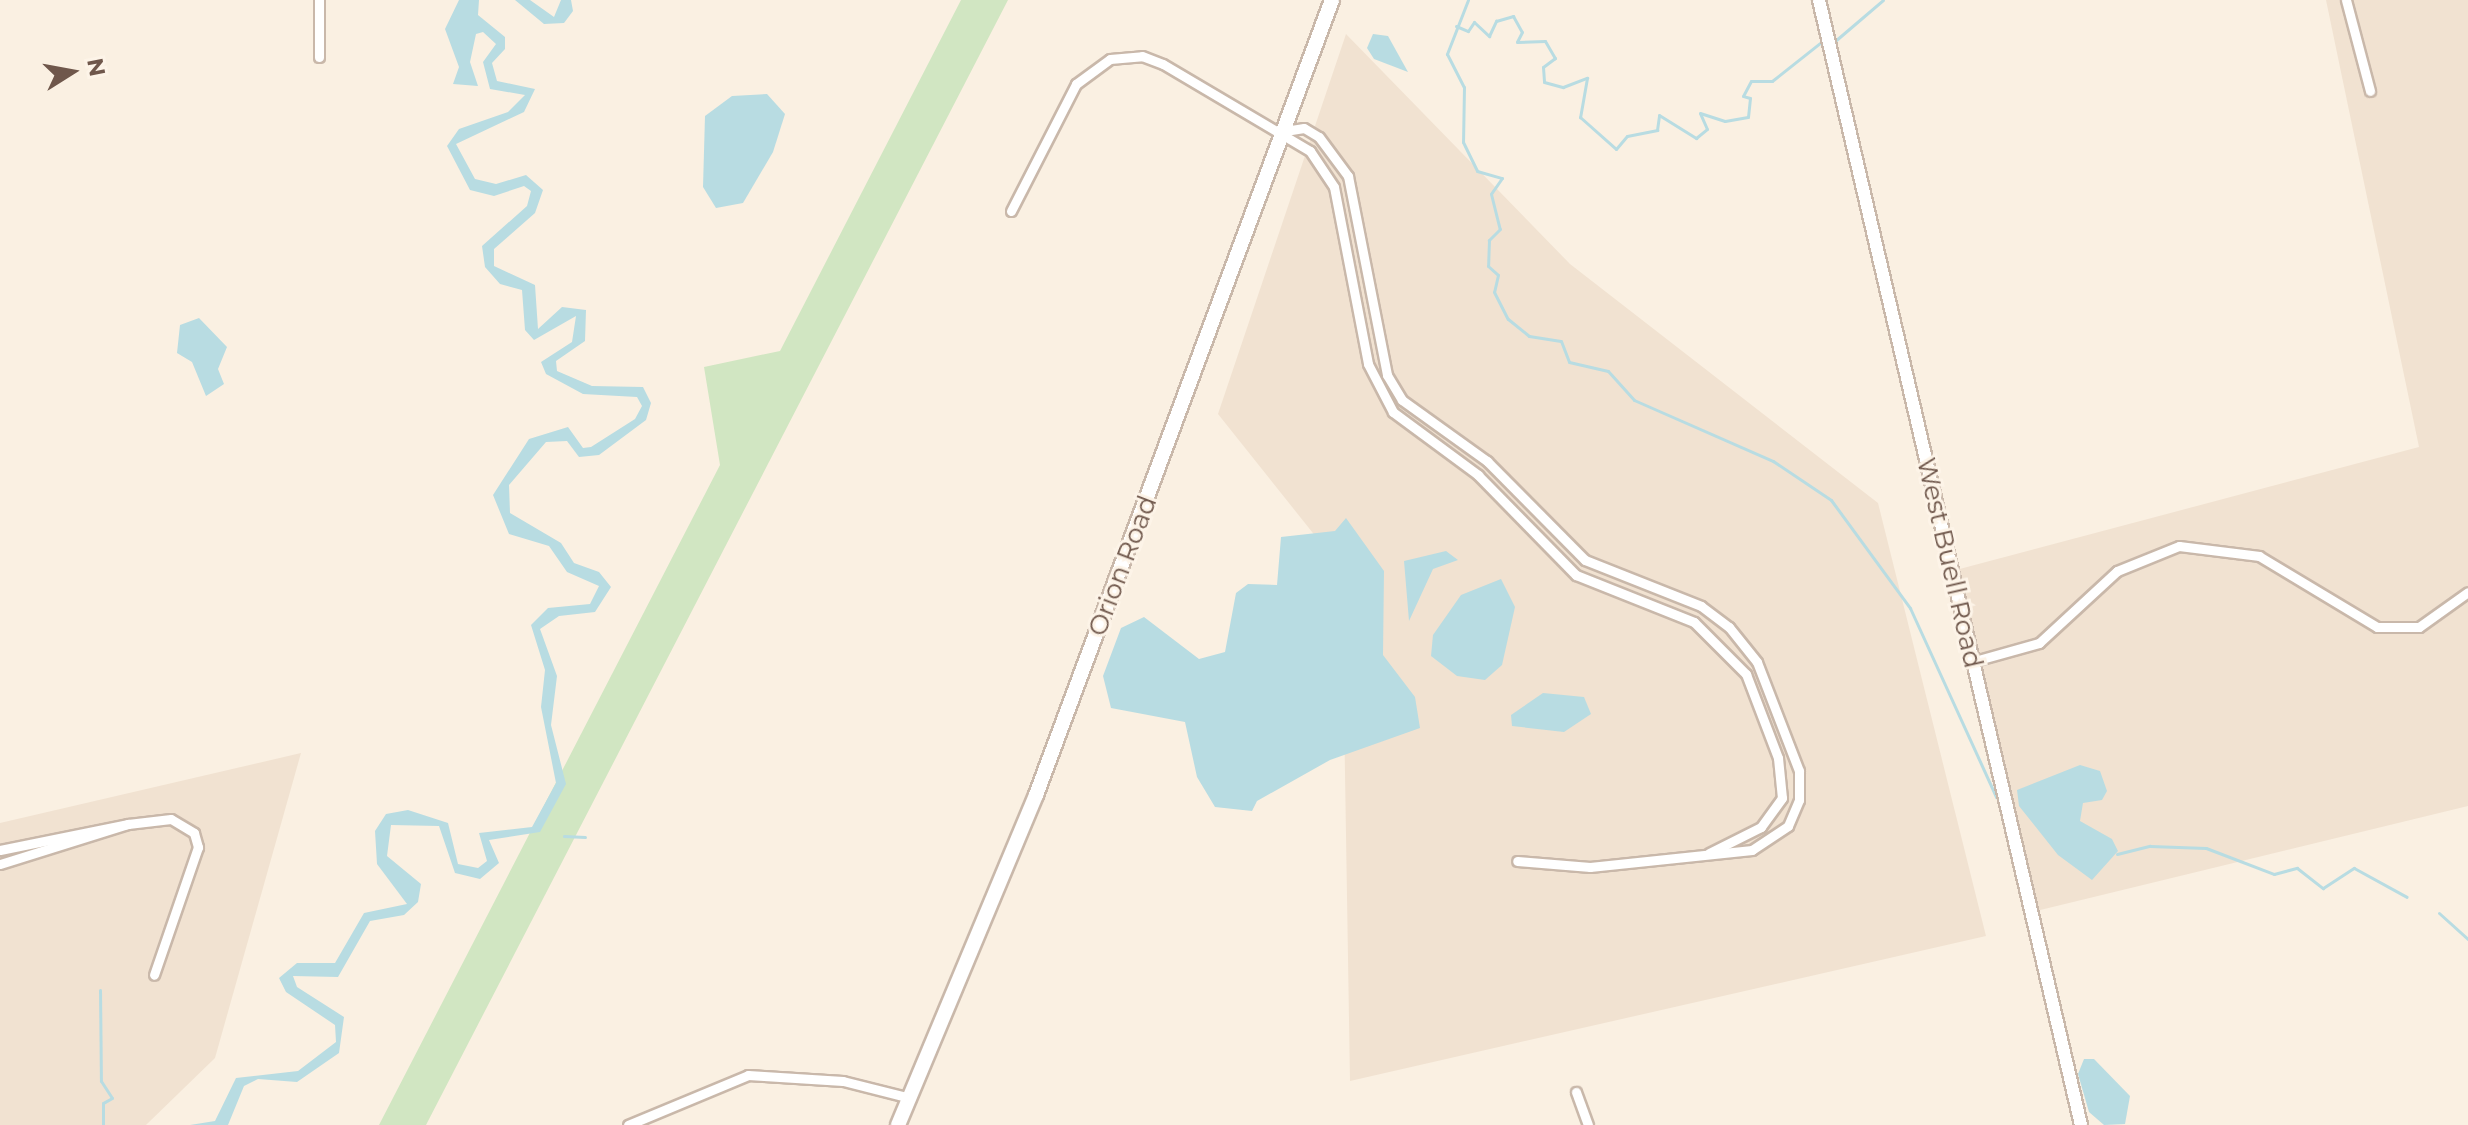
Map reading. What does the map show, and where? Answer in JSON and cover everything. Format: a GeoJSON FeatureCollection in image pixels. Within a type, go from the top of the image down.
{"type":"FeatureCollection","features":[{"type":"Feature","properties":{"kind":"main road","name":"Orion Road"},"geometry":{"type":"LineString","coordinates":[[898,1125],[1031,807],[1332,0]]}},
{"type":"Feature","properties":{"kind":"street"},"geometry":{"type":"LineString","coordinates":[[319,0],[319,57]]}},
{"type":"Feature","properties":{"kind":"street","name":"West Buell Road"},"geometry":{"type":"LineString","coordinates":[[1819,0],[2081,1125]]}},
{"type":"Feature","properties":{"kind":"street"},"geometry":{"type":"LineString","coordinates":[[2346,0],[2370,91]]}},
{"type":"Feature","properties":{"kind":"street"},"geometry":{"type":"LineString","coordinates":[[1011,211],[1076,84],[1110,59],[1142,56],[1163,64],[1285,131],[1320,161],[1339,213],[1370,370],[1393,412],[1501,498],[1554,556],[1601,590],[1708,631],[1732,655],[1757,699],[1778,758],[1782,798],[1761,827],[1709,853]]}},
{"type":"Feature","properties":{"kind":"street"},"geometry":{"type":"LineString","coordinates":[[1285,131],[1304,128],[1331,148],[1354,210],[1385,367],[1412,411],[1468,445],[1513,487],[1563,542],[1606,574],[1716,616],[1745,644],[1771,693],[1799,771],[1794,814],[1765,845],[1590,867],[1517,861]]}},
{"type":"Feature","properties":{"kind":"street"},"geometry":{"type":"LineString","coordinates":[[1320,161],[1331,148]]}},
{"type":"Feature","properties":{"kind":"street"},"geometry":{"type":"LineString","coordinates":[[1339,213],[1354,210]]}},
{"type":"Feature","properties":{"kind":"street"},"geometry":{"type":"LineString","coordinates":[[1370,370],[1385,367]]}},
{"type":"Feature","properties":{"kind":"street"},"geometry":{"type":"LineString","coordinates":[[1501,498],[1513,487]]}},
{"type":"Feature","properties":{"kind":"street"},"geometry":{"type":"LineString","coordinates":[[1971,662],[2039,643],[2117,571],[2179,546],[2259,556],[2377,627],[2419,627],[2468,592]]}},
{"type":"Feature","properties":{"kind":"street"},"geometry":{"type":"LineString","coordinates":[[1601,590],[1606,574]]}},
{"type":"Feature","properties":{"kind":"street"},"geometry":{"type":"LineString","coordinates":[[1757,699],[1771,693]]}},
{"type":"Feature","properties":{"kind":"street"},"geometry":{"type":"LineString","coordinates":[[0,850],[128,824],[171,819],[194,833],[198,847],[154,975]]}},
{"type":"Feature","properties":{"kind":"street"},"geometry":{"type":"LineString","coordinates":[[0,864],[128,824]]}},
{"type":"Feature","properties":{"kind":"street"},"geometry":{"type":"LineString","coordinates":[[628,1125],[748,1075],[843,1081],[910,1098]]}},
{"type":"Feature","properties":{"kind":"street"},"geometry":{"type":"LineString","coordinates":[[1576,1092],[1588,1125]]}},
{"type":"Feature","properties":{"kind":"shaded area"},"geometry":{"type":"Polygon","coordinates":[[[2326,0],[2468,0],[2468,806],[2028,913],[1952,571],[2419,447],[2326,0]]]}},
{"type":"Feature","properties":{"kind":"shaded area"},"geometry":{"type":"Polygon","coordinates":[[[1346,34],[1570,264],[1878,503],[1986,936],[1350,1081],[1344,712],[1332,557],[1218,414],[1346,34]]]}},
{"type":"Feature","properties":{"kind":"shaded area"},"geometry":{"type":"Polygon","coordinates":[[[301,753],[215,1058],[146,1125],[0,1125],[0,823],[301,753]]]}},
{"type":"Feature","properties":{"kind":"green space"},"geometry":{"type":"Polygon","coordinates":[[[961,0],[1008,0],[426,1125],[379,1125],[720,465],[704,367],[780,351],[961,0]]]}},
{"type":"Feature","properties":{"kind":"water"},"geometry":{"type":"Polygon","coordinates":[[[459,0],[479,0],[478,15],[505,37],[505,49],[492,63],[497,81],[535,89],[524,112],[456,144],[475,179],[496,184],[526,175],[543,190],[535,213],[494,249],[494,266],[535,285],[538,329],[562,307],[586,310],[585,341],[556,361],[557,371],[592,386],[643,387],[651,403],[646,420],[599,455],[579,457],[567,441],[546,442],[509,485],[510,513],[561,543],[574,563],[599,572],[611,587],[595,612],[559,616],[540,629],[557,676],[551,725],[566,784],[540,832],[489,840],[499,863],[480,879],[455,873],[439,826],[391,825],[387,856],[421,884],[418,902],[404,915],[370,921],[338,977],[293,976],[297,987],[344,1017],[339,1053],[297,1082],[258,1079],[244,1086],[228,1125],[190,1125],[215,1121],[236,1078],[298,1071],[336,1042],[335,1025],[286,992],[279,978],[297,963],[335,963],[364,913],[407,904],[377,864],[375,831],[386,814],[408,810],[448,823],[458,864],[478,868],[487,861],[479,833],[532,827],[556,783],[541,707],[545,670],[531,625],[548,608],[590,604],[599,586],[567,572],[549,546],[509,534],[493,495],[529,439],[568,427],[583,448],[591,447],[635,419],[642,406],[637,397],[583,394],[546,374],[541,362],[572,342],[576,316],[534,340],[525,330],[522,290],[500,284],[485,267],[482,246],[527,206],[531,191],[524,186],[494,196],[470,190],[447,146],[459,129],[508,112],[525,95],[490,89],[483,62],[496,44],[483,32],[476,34],[470,62],[478,86],[453,84],[459,67],[445,29],[459,0]]]}},
{"type":"Feature","properties":{"kind":"water"},"geometry":{"type":"Polygon","coordinates":[[[515,0],[530,0],[554,17],[561,0],[571,0],[573,11],[564,23],[544,24],[515,0]]]}},
{"type":"Feature","properties":{"kind":"water"},"geometry":{"type":"Polygon","coordinates":[[[1373,34],[1388,36],[1408,72],[1374,59],[1367,48],[1373,34]]]}},
{"type":"Feature","properties":{"kind":"water"},"geometry":{"type":"Polygon","coordinates":[[[767,94],[785,114],[773,152],[743,203],[716,208],[703,187],[705,116],[732,96],[767,94]]]}},
{"type":"Feature","properties":{"kind":"water"},"geometry":{"type":"Polygon","coordinates":[[[199,318],[227,347],[218,369],[224,384],[206,396],[192,362],[177,353],[180,325],[199,318]]]}},
{"type":"Feature","properties":{"kind":"water"},"geometry":{"type":"Polygon","coordinates":[[[1346,518],[1384,571],[1383,655],[1415,697],[1420,728],[1330,760],[1257,801],[1252,811],[1215,807],[1197,777],[1185,722],[1111,708],[1103,676],[1121,628],[1144,617],[1199,659],[1225,652],[1236,593],[1248,584],[1277,585],[1281,537],[1335,531],[1346,518]]]}},
{"type":"Feature","properties":{"kind":"water"},"geometry":{"type":"Polygon","coordinates":[[[1446,551],[1458,560],[1433,569],[1409,621],[1404,561],[1446,551]]]}},
{"type":"Feature","properties":{"kind":"water"},"geometry":{"type":"Polygon","coordinates":[[[1501,579],[1515,607],[1502,665],[1485,680],[1457,676],[1431,656],[1433,635],[1461,595],[1501,579]]]}},
{"type":"Feature","properties":{"kind":"water"},"geometry":{"type":"Polygon","coordinates":[[[1543,693],[1584,697],[1591,714],[1564,732],[1512,726],[1511,715],[1543,693]]]}},
{"type":"Feature","properties":{"kind":"water"},"geometry":{"type":"Polygon","coordinates":[[[2080,765],[2100,771],[2107,791],[2102,800],[2083,803],[2080,821],[2112,839],[2118,851],[2092,880],[2058,855],[2019,806],[2017,790],[2080,765]]]}},
{"type":"Feature","properties":{"kind":"water"},"geometry":{"type":"Polygon","coordinates":[[[2084,1059],[2094,1059],[2130,1096],[2125,1124],[2104,1125],[2089,1112],[2078,1074],[2084,1059]]]}},
{"type":"Feature","properties":{"kind":"waterway"},"geometry":{"type":"LineString","coordinates":[[1468,0],[1447,54],[1464,87],[1463,142],[1477,171],[1502,178],[1491,194],[1500,229],[1489,240],[1488,266],[1498,275],[1494,292],[1508,319],[1529,336],[1561,341],[1569,362],[1608,371],[1634,400],[1773,461],[1831,500],[1910,608],[1996,797]]}},
{"type":"Feature","properties":{"kind":"waterway"},"geometry":{"type":"LineString","coordinates":[[1835,41],[1883,0]]}},
{"type":"Feature","properties":{"kind":"waterway"},"geometry":{"type":"LineString","coordinates":[[1456,26],[1468,31],[1474,22],[1489,36],[1496,21],[1513,16],[1522,32],[1517,42],[1545,41],[1555,58],[1543,67],[1544,82],[1563,87],[1587,78],[1580,117],[1616,149],[1627,136],[1657,130],[1659,115],[1696,138],[1707,129],[1700,113],[1725,121],[1748,117],[1750,98],[1743,96],[1751,81],[1772,81],[1820,43]]}},
{"type":"Feature","properties":{"kind":"waterway"},"geometry":{"type":"LineString","coordinates":[[564,836],[585,837]]}},
{"type":"Feature","properties":{"kind":"waterway"},"geometry":{"type":"LineString","coordinates":[[2117,854],[2150,846],[2206,848],[2274,874],[2297,868],[2323,888],[2354,868],[2407,897]]}},
{"type":"Feature","properties":{"kind":"waterway"},"geometry":{"type":"LineString","coordinates":[[2439,913],[2468,939]]}},
{"type":"Feature","properties":{"kind":"waterway"},"geometry":{"type":"LineString","coordinates":[[100,990],[101,1081],[112,1098],[103,1103],[103,1125]]}}]}
